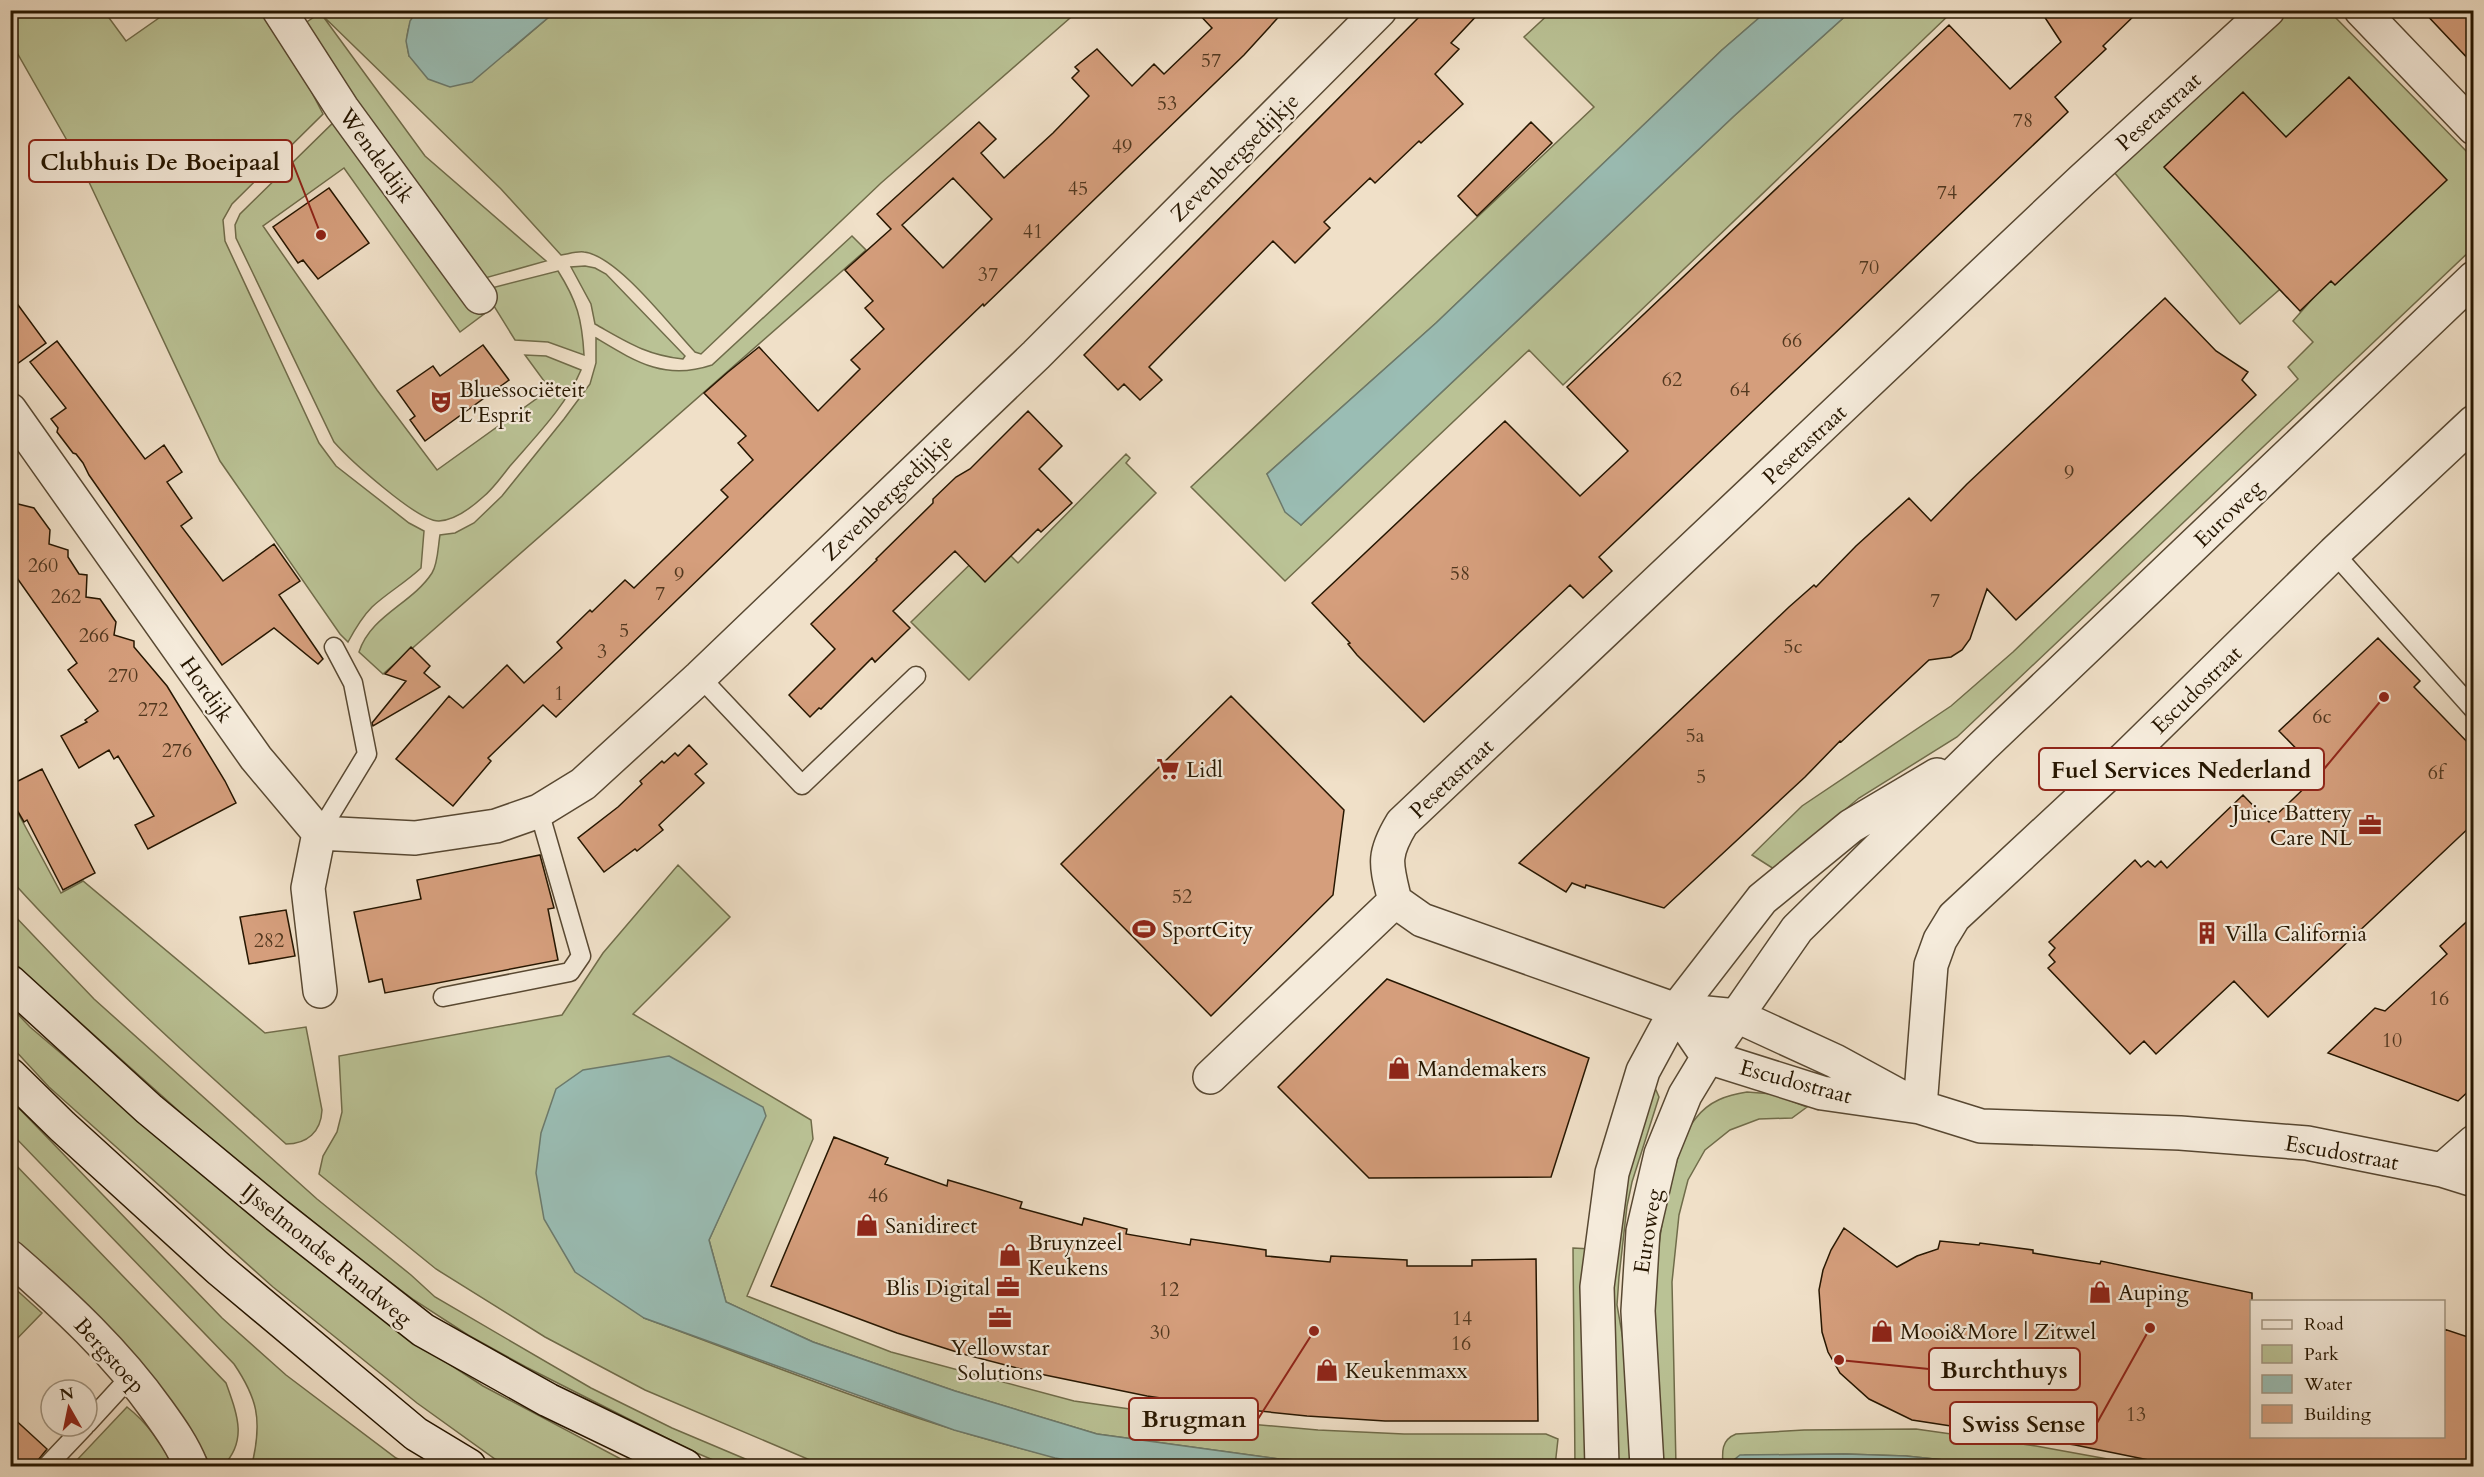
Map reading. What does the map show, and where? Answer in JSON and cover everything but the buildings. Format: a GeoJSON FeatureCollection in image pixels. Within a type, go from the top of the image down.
{"type":"FeatureCollection","features":[{"type":"Feature","properties":{"kind":"street","name":"Wendeldijk"},"geometry":{"type":"LineString","coordinates":[[279,10],[342,108],[480,297]]}},
{"type":"Feature","properties":{"kind":"street","name":"Zevenbergsedijkje"},"geometry":{"type":"LineString","coordinates":[[319,833],[415,838],[496,826],[540,811],[583,784],[700,677],[1036,354],[1380,10]]}},
{"type":"Feature","properties":{"kind":"street","name":"Pesetastraat"},"geometry":{"type":"LineString","coordinates":[[1395,901],[1386,864],[1390,843],[1402,823],[2081,181],[2268,10]]}},
{"type":"Feature","properties":{"kind":"street"},"geometry":{"type":"LineString","coordinates":[[2361,10],[2474,128]]}},
{"type":"Feature","properties":{"kind":"street","name":"Euroweg"},"geometry":{"type":"LineString","coordinates":[[1647,1467],[1638,1311],[1643,1231],[1661,1154],[1685,1095],[1708,1057],[1797,929],[1982,747],[2474,278]]}},
{"type":"Feature","properties":{"kind":"street","name":"Hordijk"},"geometry":{"type":"LineString","coordinates":[[10,410],[256,758],[319,833]]}},
{"type":"Feature","properties":{"kind":"street","name":"Escudostraat"},"geometry":{"type":"LineString","coordinates":[[1920,1107],[1931,965],[1940,940],[1954,917],[2124,759],[2334,554],[2474,422]]}},
{"type":"Feature","properties":{"kind":"street","name":"Euroweg"},"geometry":{"type":"LineString","coordinates":[[1602,1467],[1597,1287],[1612,1173],[1643,1071],[1676,1010],[1762,899],[1851,826],[1982,747]]}},
{"type":"Feature","properties":{"kind":"street"},"geometry":{"type":"LineString","coordinates":[[319,833],[308,888],[320,991]]}},
{"type":"Feature","properties":{"kind":"street"},"geometry":{"type":"LineString","coordinates":[[1210,1077],[1395,901],[1422,920],[1676,1010],[1737,1016]]}},
{"type":"Feature","properties":{"kind":"street","name":"IJsselmondse Randweg"},"geometry":{"type":"LineString","coordinates":[[10,982],[149,1109],[277,1215],[423,1330],[548,1400],[685,1467]]}},
{"type":"Feature","properties":{"kind":"street"},"geometry":{"type":"LineString","coordinates":[[1676,1010],[1708,1057]]}},
{"type":"Feature","properties":{"kind":"street","name":"Escudostraat"},"geometry":{"type":"LineString","coordinates":[[1737,1016],[1835,1061],[1920,1107]]}},
{"type":"Feature","properties":{"kind":"street","name":"Escudostraat"},"geometry":{"type":"LineString","coordinates":[[1708,1057],[1822,1093],[1920,1107],[1981,1126],[2180,1133],[2307,1143],[2442,1170],[2474,1180]]}},
{"type":"Feature","properties":{"kind":"street"},"geometry":{"type":"LineString","coordinates":[[10,1075],[62,1126],[219,1269],[416,1434],[469,1467]]}},
{"type":"Feature","properties":{"kind":"street"},"geometry":{"type":"LineString","coordinates":[[2442,1170],[2474,1142]]}},
{"type":"Feature","properties":{"kind":"street","name":"Bergstoep"},"geometry":{"type":"LineString","coordinates":[[10,1257],[66,1306],[131,1376],[180,1441],[191,1467]]}},
{"type":"Feature","properties":{"kind":"lane"},"geometry":{"type":"LineString","coordinates":[[2334,554],[2474,710]]}},
{"type":"Feature","properties":{"kind":"lane"},"geometry":{"type":"LineString","coordinates":[[319,833],[367,754],[353,683],[334,647]]}},
{"type":"Feature","properties":{"kind":"lane"},"geometry":{"type":"LineString","coordinates":[[700,677],[802,785],[916,676]]}},
{"type":"Feature","properties":{"kind":"lane"},"geometry":{"type":"LineString","coordinates":[[443,997],[570,972],[580,956],[540,811]]}},
{"type":"Feature","properties":{"kind":"lane"},"geometry":{"type":"LineString","coordinates":[[99,1411],[131,1376]]}},
{"type":"Feature","properties":{"kind":"lane"},"geometry":{"type":"LineString","coordinates":[[47,1467],[74,1438]]}},
{"type":"Feature","properties":{"kind":"green space"},"geometry":{"type":"Polygon","coordinates":[[[10,11],[104,11],[126,41],[169,11],[260,11],[293,56],[323,114],[232,204],[223,220],[225,241],[319,443],[336,466],[409,523],[424,531],[421,568],[372,607],[348,642],[340,634],[220,461],[81,165],[11,42],[10,11]]]}},
{"type":"Feature","properties":{"kind":"green space"},"geometry":{"type":"Polygon","coordinates":[[[318,11],[417,11],[408,32],[409,56],[508,52],[556,11],[1078,11],[881,183],[701,354],[695,352],[628,279],[598,256],[584,252],[561,255],[501,189],[322,15],[425,156],[546,261],[478,280],[295,30],[320,13],[318,11]]]}},
{"type":"Feature","properties":{"kind":"green space"},"geometry":{"type":"Polygon","coordinates":[[[1552,11],[1767,11],[1722,50],[1436,323],[1267,474],[1301,525],[1734,116],[1851,11],[1953,11],[1563,385],[1529,350],[1285,581],[1191,487],[1594,107],[1524,37],[1552,11]]]}},
{"type":"Feature","properties":{"kind":"green space"},"geometry":{"type":"Polygon","coordinates":[[[2297,11],[2330,12],[2473,158],[2473,248],[1957,737],[1859,798],[1774,869],[1752,855],[1802,806],[1951,706],[2013,652],[2298,379],[2288,367],[2313,342],[2293,321],[2314,297],[2294,277],[2240,324],[2114,172],[2283,16],[2297,11]]]}},
{"type":"Feature","properties":{"kind":"green space"},"geometry":{"type":"Polygon","coordinates":[[[339,117],[484,314],[460,332],[344,168],[263,226],[377,390],[437,470],[550,389],[525,355],[546,356],[581,370],[559,409],[487,494],[457,516],[445,520],[429,519],[401,501],[368,475],[334,442],[236,238],[235,225],[240,214],[339,117]]]}},
{"type":"Feature","properties":{"kind":"green space"},"geometry":{"type":"Polygon","coordinates":[[[852,236],[866,250],[383,674],[359,652],[373,628],[424,584],[432,573],[437,560],[440,535],[455,533],[474,523],[502,496],[564,419],[590,384],[596,363],[596,338],[624,355],[665,370],[680,371],[712,365],[852,236]]]}},
{"type":"Feature","properties":{"kind":"green space"},"geometry":{"type":"Polygon","coordinates":[[[585,266],[606,274],[685,356],[683,359],[647,351],[595,324],[591,304],[571,267],[585,266]]]}},
{"type":"Feature","properties":{"kind":"green space"},"geometry":{"type":"Polygon","coordinates":[[[558,271],[570,292],[577,311],[584,355],[548,342],[515,340],[484,290],[558,271]]]}},
{"type":"Feature","properties":{"kind":"green space"},"geometry":{"type":"Polygon","coordinates":[[[1126,454],[1130,458],[1126,463],[1156,493],[969,680],[911,622],[995,540],[1018,563],[1126,454]]]}},
{"type":"Feature","properties":{"kind":"green space"},"geometry":{"type":"Polygon","coordinates":[[[11,800],[61,893],[83,881],[265,1033],[306,1027],[322,1110],[319,1125],[312,1135],[300,1142],[286,1144],[111,983],[11,880],[11,800]]]}},
{"type":"Feature","properties":{"kind":"green space"},"geometry":{"type":"Polygon","coordinates":[[[678,865],[730,917],[633,1014],[811,1120],[813,1139],[747,1296],[891,1352],[1074,1401],[1214,1421],[1318,1430],[1404,1434],[1546,1434],[1558,1439],[1555,1466],[1410,1466],[1279,1459],[1097,1434],[955,1391],[813,1342],[726,1302],[709,1240],[765,1115],[644,1318],[926,1421],[1041,1454],[1099,1466],[824,1466],[645,1390],[545,1337],[436,1269],[319,1174],[323,1156],[337,1132],[342,1112],[339,1056],[562,1015],[603,953],[678,865]]]}},
{"type":"Feature","properties":{"kind":"green space"},"geometry":{"type":"Polygon","coordinates":[[[10,911],[94,999],[317,1199],[435,1297],[591,1388],[672,1428],[762,1466],[727,1466],[692,1451],[526,1367],[468,1335],[414,1300],[209,1138],[18,967],[11,959],[10,911]]]}},
{"type":"Feature","properties":{"kind":"green space"},"geometry":{"type":"Polygon","coordinates":[[[11,1007],[30,1027],[182,1156],[438,1357],[483,1386],[634,1466],[510,1466],[495,1459],[417,1403],[273,1287],[49,1087],[11,1046],[11,1007]]]}},
{"type":"Feature","properties":{"kind":"green space"},"geometry":{"type":"Polygon","coordinates":[[[1652,1090],[1656,1090],[1659,1097],[1632,1182],[1627,1206],[1617,1305],[1636,1414],[1637,1466],[1612,1466],[1607,1303],[1616,1213],[1652,1090]]]}},
{"type":"Feature","properties":{"kind":"green space"},"geometry":{"type":"Polygon","coordinates":[[[1747,1092],[1773,1094],[1807,1107],[1792,1118],[1759,1119],[1730,1130],[1705,1150],[1688,1180],[1679,1215],[1672,1282],[1676,1466],[1659,1466],[1655,1354],[1656,1278],[1659,1241],[1666,1204],[1685,1135],[1692,1123],[1713,1103],[1747,1092]]]}},
{"type":"Feature","properties":{"kind":"green space"},"geometry":{"type":"Polygon","coordinates":[[[10,1099],[222,1318],[286,1375],[396,1458],[414,1466],[263,1466],[253,1460],[257,1432],[255,1409],[248,1388],[234,1364],[11,1133],[10,1099]]]}},
{"type":"Feature","properties":{"kind":"green space"},"geometry":{"type":"Polygon","coordinates":[[[10,1159],[226,1383],[234,1405],[238,1436],[231,1456],[223,1466],[211,1466],[170,1402],[122,1342],[11,1236],[10,1159]]]}},
{"type":"Feature","properties":{"kind":"green space"},"geometry":{"type":"Polygon","coordinates":[[[1573,1248],[1591,1249],[1592,1466],[1575,1466],[1573,1248]]]}},
{"type":"Feature","properties":{"kind":"green space"},"geometry":{"type":"Polygon","coordinates":[[[11,1285],[42,1313],[11,1345],[11,1285]]]}},
{"type":"Feature","properties":{"kind":"green space"},"geometry":{"type":"Polygon","coordinates":[[[127,1407],[153,1434],[172,1466],[81,1466],[75,1462],[127,1407]]]}},
{"type":"Feature","properties":{"kind":"green space"},"geometry":{"type":"Polygon","coordinates":[[[1916,1429],[2036,1446],[2146,1466],[2001,1466],[1906,1456],[1845,1454],[1745,1455],[1730,1463],[1729,1466],[1723,1466],[1725,1443],[1736,1434],[1804,1430],[1916,1429]]]}},
{"type":"Feature","properties":{"kind":"water"},"geometry":{"type":"Polygon","coordinates":[[[417,11],[556,11],[472,82],[450,87],[428,79],[409,56],[406,41],[410,21],[417,11]]]}},
{"type":"Feature","properties":{"kind":"water"},"geometry":{"type":"Polygon","coordinates":[[[1767,11],[1851,11],[1734,116],[1301,525],[1285,512],[1267,474],[1436,323],[1722,50],[1767,11]]]}},
{"type":"Feature","properties":{"kind":"water"},"geometry":{"type":"Polygon","coordinates":[[[669,1056],[763,1107],[766,1116],[709,1240],[726,1302],[813,1342],[955,1391],[1097,1434],[1279,1459],[1410,1466],[1099,1466],[1055,1458],[954,1430],[644,1318],[575,1272],[544,1219],[536,1173],[541,1133],[556,1089],[583,1070],[669,1056]]]}},
{"type":"Feature","properties":{"kind":"water"},"geometry":{"type":"Polygon","coordinates":[[[1740,1455],[1906,1456],[2001,1466],[1729,1466],[1740,1455]]]}},
{"type":"Feature","properties":{"kind":"place","name":"Clubhuis De Boeipaal"},"geometry":{"type":"Point","coordinates":[321,235]}},
{"type":"Feature","properties":{"kind":"place","name":"Bluessociëteit L'Esprit"},"geometry":{"type":"Point","coordinates":[441,402]}},
{"type":"Feature","properties":{"kind":"place","name":"Fuel Services Nederland"},"geometry":{"type":"Point","coordinates":[2384,697]}},
{"type":"Feature","properties":{"kind":"place","name":"Lidl"},"geometry":{"type":"Point","coordinates":[1168,769]}},
{"type":"Feature","properties":{"kind":"place","name":"Juice Battery Care NL"},"geometry":{"type":"Point","coordinates":[2370,825]}},
{"type":"Feature","properties":{"kind":"place","name":"SportCity"},"geometry":{"type":"Point","coordinates":[1144,929]}},
{"type":"Feature","properties":{"kind":"place","name":"Villa California"},"geometry":{"type":"Point","coordinates":[2207,933]}},
{"type":"Feature","properties":{"kind":"place","name":"Mandemakers"},"geometry":{"type":"Point","coordinates":[1399,1068]}},
{"type":"Feature","properties":{"kind":"place","name":"Sanidirect"},"geometry":{"type":"Point","coordinates":[867,1225]}},
{"type":"Feature","properties":{"kind":"place","name":"Bruynzeel Keukens"},"geometry":{"type":"Point","coordinates":[1010,1255]}},
{"type":"Feature","properties":{"kind":"place","name":"Blis Digital"},"geometry":{"type":"Point","coordinates":[1008,1287]}},
{"type":"Feature","properties":{"kind":"place","name":"Auping"},"geometry":{"type":"Point","coordinates":[2100,1292]}},
{"type":"Feature","properties":{"kind":"place","name":"Yellowstar Solutions"},"geometry":{"type":"Point","coordinates":[1000,1318]}},
{"type":"Feature","properties":{"kind":"place","name":"Swiss Sense"},"geometry":{"type":"Point","coordinates":[2150,1328]}},
{"type":"Feature","properties":{"kind":"place","name":"Brugman"},"geometry":{"type":"Point","coordinates":[1314,1331]}},
{"type":"Feature","properties":{"kind":"place","name":"Mooi&More | Zitwel"},"geometry":{"type":"Point","coordinates":[1882,1331]}},
{"type":"Feature","properties":{"kind":"place","name":"Burchthuys"},"geometry":{"type":"Point","coordinates":[1839,1360]}},
{"type":"Feature","properties":{"kind":"place","name":"Keukenmaxx"},"geometry":{"type":"Point","coordinates":[1327,1370]}}]}
